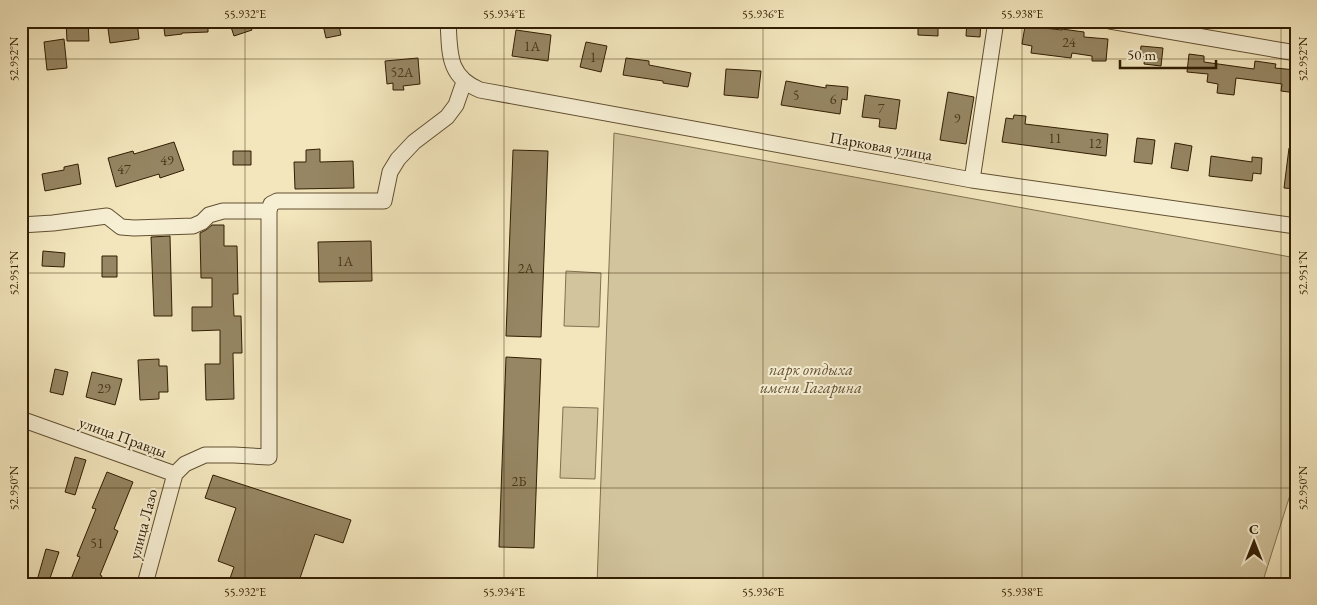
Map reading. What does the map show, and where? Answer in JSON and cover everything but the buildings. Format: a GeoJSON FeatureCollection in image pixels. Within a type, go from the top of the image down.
{"type":"FeatureCollection","features":[{"type":"Feature","properties":{"kind":"street"},"geometry":{"type":"LineString","coordinates":[[21,225],[108,216],[121,227],[193,226],[202,222],[209,215],[223,211],[269,211],[271,204],[277,201],[384,200],[390,172],[394,166],[414,142],[447,117],[456,105],[464,82],[454,70],[451,60],[448,21]]}},
{"type":"Feature","properties":{"kind":"street"},"geometry":{"type":"LineString","coordinates":[[972,180],[996,21]]}},
{"type":"Feature","properties":{"kind":"street"},"geometry":{"type":"LineString","coordinates":[[1110,21],[1296,53]]}},
{"type":"Feature","properties":{"kind":"street","name":"Парковая улица"},"geometry":{"type":"LineString","coordinates":[[464,82],[480,90],[972,180],[1296,226]]}},
{"type":"Feature","properties":{"kind":"street","name":"улица Правды"},"geometry":{"type":"LineString","coordinates":[[21,418],[175,474],[185,464],[205,455],[269,457],[269,211]]}},
{"type":"Feature","properties":{"kind":"street","name":"улица Лазо"},"geometry":{"type":"LineString","coordinates":[[145,584],[175,474]]}},
{"type":"Feature","properties":{"kind":"green space","name":"парк отдыха имени Гагарина"},"geometry":{"type":"Polygon","coordinates":[[[614,133],[1296,258],[1296,476],[1262,584],[597,584],[614,133]]]}},
{"type":"Feature","properties":{"kind":"green space"},"geometry":{"type":"Polygon","coordinates":[[[566,271],[601,273],[599,327],[564,326],[566,271]]]}},
{"type":"Feature","properties":{"kind":"green space"},"geometry":{"type":"Polygon","coordinates":[[[563,407],[598,408],[595,479],[560,478],[563,407]]]}}]}
